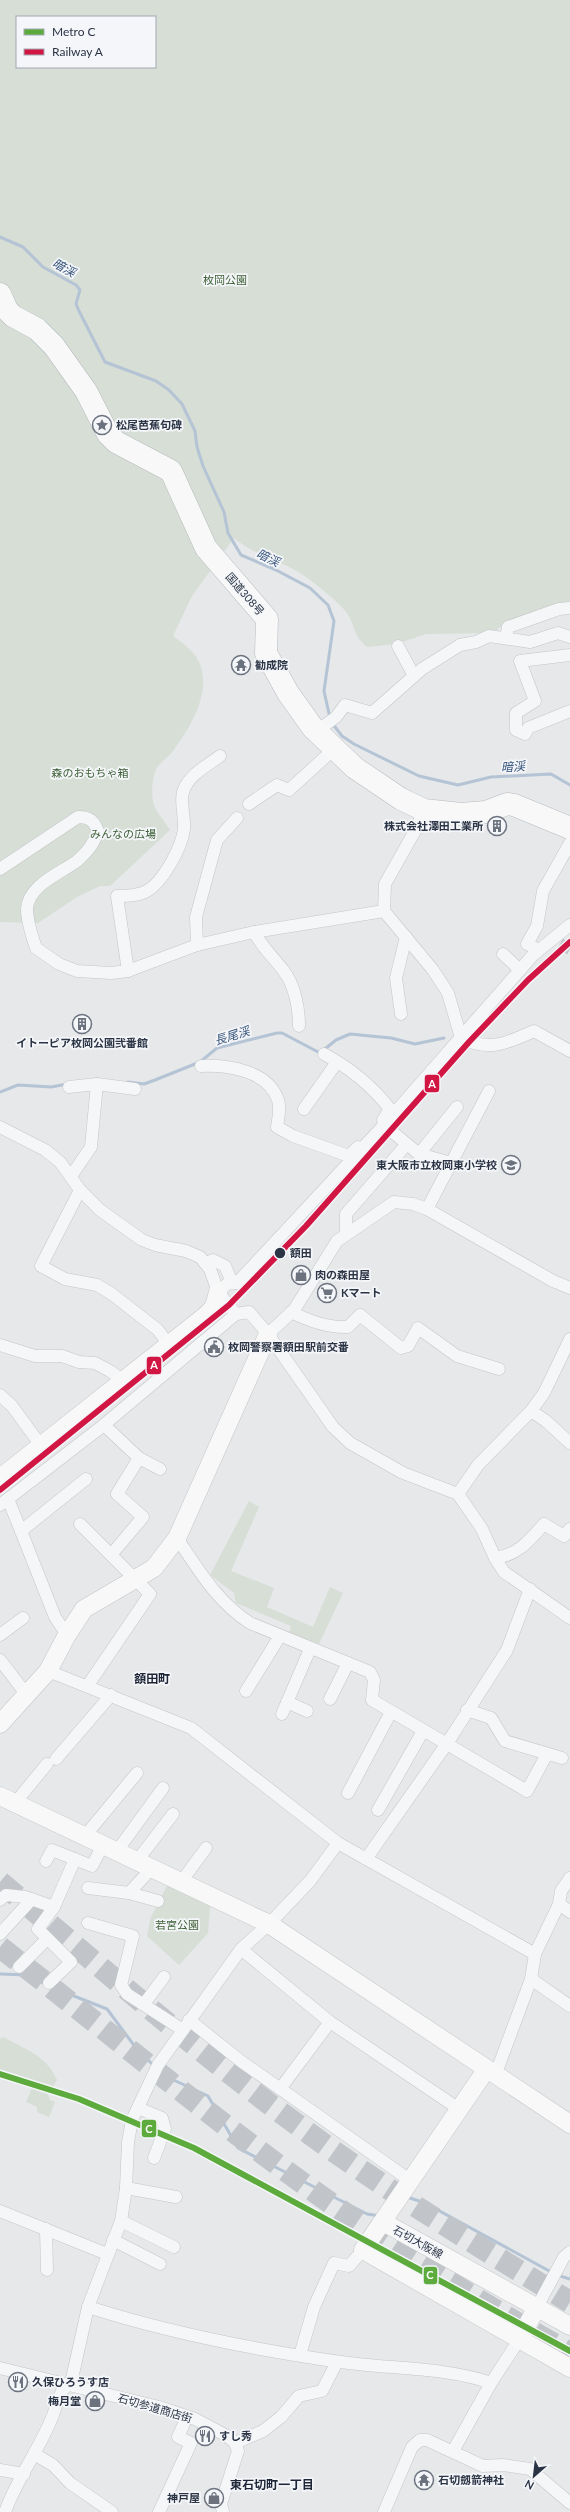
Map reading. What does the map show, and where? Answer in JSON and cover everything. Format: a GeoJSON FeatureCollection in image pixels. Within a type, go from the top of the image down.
{"type":"FeatureCollection","features":[{"type":"Feature","properties":{"kind":"highway","name":"国道308号"},"geometry":{"type":"LineString","coordinates":[[0,294],[7,310],[13,316],[37,329],[54,346],[86,391],[108,434],[116,442],[171,471],[206,548],[266,619],[266,653],[288,692],[326,724],[334,749],[371,780],[424,810],[461,814],[486,812],[508,804],[514,805],[570,828]]}},
{"type":"Feature","properties":{"kind":"street"},"geometry":{"type":"LineString","coordinates":[[506,638],[508,626],[559,609],[570,608]]}},
{"type":"Feature","properties":{"kind":"street"},"geometry":{"type":"LineString","coordinates":[[326,724],[345,705],[372,713],[414,676],[460,645],[476,642],[489,636],[530,642],[558,633],[570,637]]}},
{"type":"Feature","properties":{"kind":"street"},"geometry":{"type":"LineString","coordinates":[[398,646],[414,676]]}},
{"type":"Feature","properties":{"kind":"street"},"geometry":{"type":"LineString","coordinates":[[570,654],[520,662],[535,701],[516,713],[516,730],[525,734],[528,728],[570,711]]}},
{"type":"Feature","properties":{"kind":"street"},"geometry":{"type":"LineString","coordinates":[[249,804],[278,785],[289,790],[334,749]]}},
{"type":"Feature","properties":{"kind":"street"},"geometry":{"type":"LineString","coordinates":[[128,971],[117,896],[130,896],[147,891],[162,876],[178,850],[184,830],[183,792],[193,776],[220,756]]}},
{"type":"Feature","properties":{"kind":"street"},"geometry":{"type":"LineString","coordinates":[[424,810],[416,829],[385,884],[384,911],[433,970],[448,993],[462,1038],[478,1045],[503,1045],[534,1031],[570,1052]]}},
{"type":"Feature","properties":{"kind":"street"},"geometry":{"type":"LineString","coordinates":[[0,869],[78,818],[91,819],[98,832],[89,849],[76,862],[42,884],[33,895],[27,908],[36,948],[59,964],[77,971],[94,973],[128,971],[196,945],[254,932],[384,911]]}},
{"type":"Feature","properties":{"kind":"street"},"geometry":{"type":"LineString","coordinates":[[196,945],[196,917],[217,840],[236,818]]}},
{"type":"Feature","properties":{"kind":"street"},"geometry":{"type":"LineString","coordinates":[[539,950],[527,944],[536,926],[544,892],[570,843]]}},
{"type":"Feature","properties":{"kind":"street"},"geometry":{"type":"LineString","coordinates":[[201,1066],[223,1066],[258,1076],[278,1100],[279,1112],[277,1127],[293,1136],[349,1156],[384,1125],[539,950],[556,942],[570,925]]}},
{"type":"Feature","properties":{"kind":"street"},"geometry":{"type":"LineString","coordinates":[[254,932],[263,948],[284,971],[299,1010],[299,1026]]}},
{"type":"Feature","properties":{"kind":"street"},"geometry":{"type":"LineString","coordinates":[[401,1014],[396,978],[406,937]]}},
{"type":"Feature","properties":{"kind":"street"},"geometry":{"type":"LineString","coordinates":[[503,954],[520,970]]}},
{"type":"Feature","properties":{"kind":"street"},"geometry":{"type":"LineString","coordinates":[[0,1478],[42,1447],[214,1307],[218,1292],[232,1282],[237,1283],[372,1136],[390,1109],[376,1091],[324,1054]]}},
{"type":"Feature","properties":{"kind":"street"},"geometry":{"type":"LineString","coordinates":[[304,1109],[337,1062]]}},
{"type":"Feature","properties":{"kind":"street"},"geometry":{"type":"LineString","coordinates":[[71,1176],[91,1147],[97,1084]]}},
{"type":"Feature","properties":{"kind":"street"},"geometry":{"type":"LineString","coordinates":[[69,1087],[97,1084],[135,1089]]}},
{"type":"Feature","properties":{"kind":"street"},"geometry":{"type":"LineString","coordinates":[[427,1209],[489,1091]]}},
{"type":"Feature","properties":{"kind":"street"},"geometry":{"type":"LineString","coordinates":[[419,1154],[457,1107]]}},
{"type":"Feature","properties":{"kind":"street"},"geometry":{"type":"LineString","coordinates":[[384,1125],[406,1145],[419,1154],[451,1163]]}},
{"type":"Feature","properties":{"kind":"street"},"geometry":{"type":"LineString","coordinates":[[0,1127],[44,1150],[60,1162],[80,1190],[100,1210],[142,1240],[155,1245],[186,1251],[200,1257],[210,1269],[218,1292],[236,1314]]}},
{"type":"Feature","properties":{"kind":"street"},"geometry":{"type":"LineString","coordinates":[[346,1234],[346,1214],[406,1145]]}},
{"type":"Feature","properties":{"kind":"street"},"geometry":{"type":"LineString","coordinates":[[80,1190],[41,1266],[65,1279],[97,1285],[112,1294],[158,1330],[169,1345]]}},
{"type":"Feature","properties":{"kind":"street"},"geometry":{"type":"LineString","coordinates":[[0,1724],[48,1671],[67,1635],[84,1609],[154,1568],[176,1538],[268,1334],[291,1312],[337,1240],[394,1202],[413,1204],[427,1209],[553,1281],[570,1288]]}},
{"type":"Feature","properties":{"kind":"street"},"geometry":{"type":"LineString","coordinates":[[205,1263],[213,1260],[225,1266],[232,1282]]}},
{"type":"Feature","properties":{"kind":"street"},"geometry":{"type":"LineString","coordinates":[[67,1635],[55,1617],[21,1531],[4,1502],[104,1425],[236,1314],[249,1312],[268,1334],[299,1381],[333,1427],[350,1443],[403,1473],[458,1494],[482,1528],[495,1558],[504,1572],[530,1588],[570,1618]]}},
{"type":"Feature","properties":{"kind":"street"},"geometry":{"type":"LineString","coordinates":[[291,1312],[313,1323],[342,1327],[348,1326],[360,1315],[401,1348],[408,1346],[418,1328],[457,1356],[499,1369]]}},
{"type":"Feature","properties":{"kind":"street"},"geometry":{"type":"LineString","coordinates":[[458,1494],[478,1465],[531,1411],[544,1393],[570,1339]]}},
{"type":"Feature","properties":{"kind":"street"},"geometry":{"type":"LineString","coordinates":[[0,1345],[35,1356],[62,1356],[79,1362],[95,1363],[124,1381]]}},
{"type":"Feature","properties":{"kind":"street"},"geometry":{"type":"LineString","coordinates":[[0,1395],[12,1406],[42,1447]]}},
{"type":"Feature","properties":{"kind":"street"},"geometry":{"type":"LineString","coordinates":[[531,1411],[546,1421],[570,1443]]}},
{"type":"Feature","properties":{"kind":"street"},"geometry":{"type":"LineString","coordinates":[[104,1425],[138,1458],[160,1469]]}},
{"type":"Feature","properties":{"kind":"street"},"geometry":{"type":"LineString","coordinates":[[111,1555],[143,1517],[117,1494],[138,1458]]}},
{"type":"Feature","properties":{"kind":"street"},"geometry":{"type":"LineString","coordinates":[[21,1531],[86,1479]]}},
{"type":"Feature","properties":{"kind":"street"},"geometry":{"type":"LineString","coordinates":[[80,1524],[150,1594],[88,1685]]}},
{"type":"Feature","properties":{"kind":"street"},"geometry":{"type":"LineString","coordinates":[[495,1558],[508,1556],[524,1547],[544,1524],[564,1536],[570,1529]]}},
{"type":"Feature","properties":{"kind":"street"},"geometry":{"type":"LineString","coordinates":[[176,1538],[211,1587],[232,1612],[250,1624],[370,1672],[374,1680],[372,1700],[422,1731],[527,1791],[547,1754]]}},
{"type":"Feature","properties":{"kind":"street"},"geometry":{"type":"LineString","coordinates":[[366,1859],[446,1744],[507,1650],[530,1588]]}},
{"type":"Feature","properties":{"kind":"street"},"geometry":{"type":"LineString","coordinates":[[0,1635],[23,1618]]}},
{"type":"Feature","properties":{"kind":"street"},"geometry":{"type":"LineString","coordinates":[[246,1691],[280,1636]]}},
{"type":"Feature","properties":{"kind":"street"},"geometry":{"type":"LineString","coordinates":[[282,1714],[310,1648]]}},
{"type":"Feature","properties":{"kind":"street"},"geometry":{"type":"LineString","coordinates":[[0,1660],[27,1695]]}},
{"type":"Feature","properties":{"kind":"street"},"geometry":{"type":"LineString","coordinates":[[330,1699],[348,1663]]}},
{"type":"Feature","properties":{"kind":"street"},"geometry":{"type":"LineString","coordinates":[[48,1671],[88,1685],[191,1728],[338,1843],[535,1954]]}},
{"type":"Feature","properties":{"kind":"street"},"geometry":{"type":"LineString","coordinates":[[111,1695],[51,1761],[8,1799],[269,1924],[490,2073],[570,2124]]}},
{"type":"Feature","properties":{"kind":"street"},"geometry":{"type":"LineString","coordinates":[[287,1702],[308,1711]]}},
{"type":"Feature","properties":{"kind":"street"},"geometry":{"type":"LineString","coordinates":[[467,1710],[491,1718],[504,1741],[562,1758]]}},
{"type":"Feature","properties":{"kind":"street"},"geometry":{"type":"LineString","coordinates":[[348,1793],[391,1712]]}},
{"type":"Feature","properties":{"kind":"street"},"geometry":{"type":"LineString","coordinates":[[378,1810],[422,1731]]}},
{"type":"Feature","properties":{"kind":"street"},"geometry":{"type":"LineString","coordinates":[[85,1836],[137,1773]]}},
{"type":"Feature","properties":{"kind":"street"},"geometry":{"type":"LineString","coordinates":[[46,1861],[52,1850],[92,1866],[163,1788]]}},
{"type":"Feature","properties":{"kind":"street"},"geometry":{"type":"LineString","coordinates":[[129,1893],[173,1814]]}},
{"type":"Feature","properties":{"kind":"street"},"geometry":{"type":"LineString","coordinates":[[5,2512],[12,2493],[24,2474],[67,2385],[71,2383],[88,2308],[121,2220],[126,2188],[128,2142],[132,2120],[158,2064],[241,1950],[269,1924],[310,1881],[338,1843]]}},
{"type":"Feature","properties":{"kind":"street"},"geometry":{"type":"LineString","coordinates":[[181,1882],[206,1848]]}},
{"type":"Feature","properties":{"kind":"street"},"geometry":{"type":"LineString","coordinates":[[49,1983],[71,1962],[38,1929],[54,1907],[75,1859]]}},
{"type":"Feature","properties":{"kind":"street"},"geometry":{"type":"LineString","coordinates":[[383,2222],[459,2109],[490,2073],[531,1979],[535,1954],[559,1904],[561,1891],[570,1878]]}},
{"type":"Feature","properties":{"kind":"street"},"geometry":{"type":"LineString","coordinates":[[88,1888],[129,1893],[158,1901]]}},
{"type":"Feature","properties":{"kind":"street"},"geometry":{"type":"LineString","coordinates":[[0,1900],[6,1895],[32,1899],[54,1907]]}},
{"type":"Feature","properties":{"kind":"street"},"geometry":{"type":"LineString","coordinates":[[0,1934],[32,1899]]}},
{"type":"Feature","properties":{"kind":"street"},"geometry":{"type":"LineString","coordinates":[[559,1904],[570,1912]]}},
{"type":"Feature","properties":{"kind":"street"},"geometry":{"type":"LineString","coordinates":[[88,1923],[133,1936],[121,1985],[127,1994],[186,2025],[411,2181]]}},
{"type":"Feature","properties":{"kind":"street"},"geometry":{"type":"LineString","coordinates":[[19,1967],[48,1939]]}},
{"type":"Feature","properties":{"kind":"street"},"geometry":{"type":"LineString","coordinates":[[241,1950],[330,2022],[459,2109]]}},
{"type":"Feature","properties":{"kind":"street"},"geometry":{"type":"LineString","coordinates":[[144,2004],[164,1977]]}},
{"type":"Feature","properties":{"kind":"street"},"geometry":{"type":"LineString","coordinates":[[531,1979],[570,2006]]}},
{"type":"Feature","properties":{"kind":"street"},"geometry":{"type":"LineString","coordinates":[[280,2089],[330,2022]]}},
{"type":"Feature","properties":{"kind":"street"},"geometry":{"type":"LineString","coordinates":[[138,2108],[162,2118],[165,2129],[154,2158]]}},
{"type":"Feature","properties":{"kind":"street"},"geometry":{"type":"LineString","coordinates":[[126,2188],[176,2197]]}},
{"type":"Feature","properties":{"kind":"street"},"geometry":{"type":"LineString","coordinates":[[0,2211],[107,2254]]}},
{"type":"Feature","properties":{"kind":"street"},"geometry":{"type":"LineString","coordinates":[[121,2220],[174,2247]]}},
{"type":"Feature","properties":{"kind":"street","name":"石切大阪線"},"geometry":{"type":"LineString","coordinates":[[363,2250],[383,2222],[570,2326]]}},
{"type":"Feature","properties":{"kind":"street"},"geometry":{"type":"LineString","coordinates":[[46,2229],[47,2270]]}},
{"type":"Feature","properties":{"kind":"street"},"geometry":{"type":"LineString","coordinates":[[113,2240],[160,2264]]}},
{"type":"Feature","properties":{"kind":"street"},"geometry":{"type":"LineString","coordinates":[[300,2355],[314,2307],[334,2263],[349,2266],[363,2250],[570,2368]]}},
{"type":"Feature","properties":{"kind":"street"},"geometry":{"type":"LineString","coordinates":[[453,2451],[491,2384],[519,2340],[564,2258],[570,2252]]}},
{"type":"Feature","properties":{"kind":"street"},"geometry":{"type":"LineString","coordinates":[[88,2308],[150,2327],[337,2362],[470,2377],[491,2384]]}},
{"type":"Feature","properties":{"kind":"street"},"geometry":{"type":"LineString","coordinates":[[223,2512],[221,2504],[238,2457],[235,2443],[263,2431],[281,2417],[299,2396],[322,2391],[337,2362]]}},
{"type":"Feature","properties":{"kind":"street","name":"石切参道商店街"},"geometry":{"type":"LineString","coordinates":[[0,2368],[159,2407],[187,2417],[227,2436],[235,2443]]}},
{"type":"Feature","properties":{"kind":"street"},"geometry":{"type":"LineString","coordinates":[[159,2512],[191,2443],[178,2437],[187,2417]]}},
{"type":"Feature","properties":{"kind":"street"},"geometry":{"type":"LineString","coordinates":[[384,2512],[415,2443],[427,2440],[483,2466],[503,2465],[530,2469],[570,2503]]}},
{"type":"Feature","properties":{"kind":"street"},"geometry":{"type":"LineString","coordinates":[[34,2454],[53,2465],[70,2483],[112,2512]]}},
{"type":"Feature","properties":{"kind":"street"},"geometry":{"type":"LineString","coordinates":[[0,2470],[24,2474]]}},
{"type":"Feature","properties":{"kind":"green space","name":"枚岡公園"},"geometry":{"type":"Polygon","coordinates":[[[0,0],[570,0],[570,604],[524,615],[504,624],[493,633],[426,634],[396,644],[367,647],[360,640],[346,611],[323,590],[297,571],[260,554],[234,538],[192,596],[173,636],[190,649],[199,662],[203,678],[203,689],[196,712],[185,733],[173,751],[158,766],[154,776],[152,793],[154,805],[156,811],[170,830],[110,886],[100,886],[77,897],[38,923],[0,922],[0,0]]]}},
{"type":"Feature","properties":{"kind":"green space"},"geometry":{"type":"Polygon","coordinates":[[[249,1501],[259,1507],[231,1571],[274,1588],[267,1607],[313,1627],[330,1587],[343,1593],[319,1644],[289,1633],[291,1626],[236,1603],[234,1593],[210,1575],[249,1501]]]}},
{"type":"Feature","properties":{"kind":"green space","name":"若宮公園"},"geometry":{"type":"Polygon","coordinates":[[[167,1886],[210,1906],[208,1933],[179,1965],[147,1936],[151,1917],[167,1886]]]}},
{"type":"Feature","properties":{"kind":"green space"},"geometry":{"type":"Polygon","coordinates":[[[3,2037],[34,2054],[53,2072],[57,2080],[48,2095],[50,2100],[55,2102],[49,2117],[37,2112],[37,2107],[26,2102],[35,2081],[0,2069],[0,2039],[3,2037]]]}},
{"type":"Feature","properties":{"kind":"waterway","name":"暗渓"},"geometry":{"type":"LineString","coordinates":[[0,237],[23,247],[43,267],[76,285],[80,290],[76,304],[105,362],[156,381],[169,390],[182,404],[195,431],[197,447],[203,466],[224,512],[228,533],[241,555],[276,570],[310,588],[328,605],[334,621],[324,691],[330,718]]}},
{"type":"Feature","properties":{"kind":"waterway","name":"暗渓"},"geometry":{"type":"LineString","coordinates":[[332,723],[342,736],[354,744],[419,776],[458,785],[491,777],[551,774],[570,785]]}},
{"type":"Feature","properties":{"kind":"waterway","name":"長尾渓"},"geometry":{"type":"LineString","coordinates":[[128,1082],[144,1084],[200,1062],[217,1048],[277,1033],[282,1033],[320,1053],[336,1040],[350,1034],[391,1038],[415,1044],[444,1038]]}},
{"type":"Feature","properties":{"kind":"waterway","name":"長尾渓"},"geometry":{"type":"LineString","coordinates":[[0,1092],[18,1085],[51,1087],[67,1084]]}},
{"type":"Feature","properties":{"kind":"waterway"},"geometry":{"type":"LineString","coordinates":[[0,1974],[28,1975],[51,1987],[107,2009],[136,2048],[154,2066]]}},
{"type":"Feature","properties":{"kind":"waterway"},"geometry":{"type":"LineString","coordinates":[[158,2069],[165,2076],[208,2096],[238,2148],[367,2214],[380,2216]]}},
{"type":"Feature","properties":{"kind":"waterway"},"geometry":{"type":"LineString","coordinates":[[407,2197],[425,2203],[553,2273]]}},
{"type":"Feature","properties":{"kind":"waterway"},"geometry":{"type":"LineString","coordinates":[[557,2275],[570,2279]]}},
{"type":"Feature","properties":{"kind":"tunnel"},"geometry":{"type":"LineString","coordinates":[[560,944],[570,949]]}},
{"type":"Feature","properties":{"kind":"tunnel"},"geometry":{"type":"LineString","coordinates":[[0,1882],[191,2043],[341,2157],[406,2200],[570,2302]]}},
{"type":"Feature","properties":{"kind":"tunnel"},"geometry":{"type":"LineString","coordinates":[[0,1947],[205,2109],[274,2162],[346,2214],[382,2239],[456,2286],[570,2353]]}},
{"type":"Feature","properties":{"kind":"metro line","name":"C"},"geometry":{"type":"LineString","coordinates":[[0,2074],[79,2099],[194,2148],[570,2351]]}},
{"type":"Feature","properties":{"kind":"rail line","name":"A"},"geometry":{"type":"LineString","coordinates":[[0,1490],[229,1305],[306,1226],[469,1042],[528,980],[570,942]]}},
{"type":"Feature","properties":{"kind":"place","name":"松尾芭蕉句碑"},"geometry":{"type":"Point","coordinates":[102,425]}},
{"type":"Feature","properties":{"kind":"place","name":"勧成院"},"geometry":{"type":"Point","coordinates":[241,665]}},
{"type":"Feature","properties":{"kind":"place","name":"株式会社澤田工業所"},"geometry":{"type":"Point","coordinates":[497,826]}},
{"type":"Feature","properties":{"kind":"place","name":"イトーピア枚岡公園弐番館"},"geometry":{"type":"Point","coordinates":[82,1024]}},
{"type":"Feature","properties":{"kind":"place","name":"東大阪市立枚岡東小学校"},"geometry":{"type":"Point","coordinates":[511,1165]}},
{"type":"Feature","properties":{"kind":"place","name":"額田"},"geometry":{"type":"Point","coordinates":[280,1253]}},
{"type":"Feature","properties":{"kind":"place","name":"肉の森田屋"},"geometry":{"type":"Point","coordinates":[301,1275]}},
{"type":"Feature","properties":{"kind":"place","name":"Kマート"},"geometry":{"type":"Point","coordinates":[327,1293]}},
{"type":"Feature","properties":{"kind":"place","name":"枚岡警察署額田駅前交番"},"geometry":{"type":"Point","coordinates":[214,1347]}},
{"type":"Feature","properties":{"kind":"place","name":"久保ひろうす店"},"geometry":{"type":"Point","coordinates":[18,2382]}},
{"type":"Feature","properties":{"kind":"place","name":"梅月堂"},"geometry":{"type":"Point","coordinates":[95,2401]}},
{"type":"Feature","properties":{"kind":"place","name":"すし秀"},"geometry":{"type":"Point","coordinates":[205,2436]}},
{"type":"Feature","properties":{"kind":"place","name":"石切劔箭神社"},"geometry":{"type":"Point","coordinates":[424,2480]}},
{"type":"Feature","properties":{"kind":"place","name":"神戸屋"},"geometry":{"type":"Point","coordinates":[214,2498]}},
{"type":"Feature","properties":{"kind":"district","name":"額田町"},"geometry":{"type":"Point","coordinates":[152,1679]}},
{"type":"Feature","properties":{"kind":"district","name":"東石切町一丁目"},"geometry":{"type":"Point","coordinates":[272,2485]}},
{"type":"Feature","properties":{"kind":"park label","name":"森のおもちゃ箱"},"geometry":{"type":"Point","coordinates":[90,773]}},
{"type":"Feature","properties":{"kind":"park label","name":"みんなの広場"},"geometry":{"type":"Point","coordinates":[123,834]}}]}
